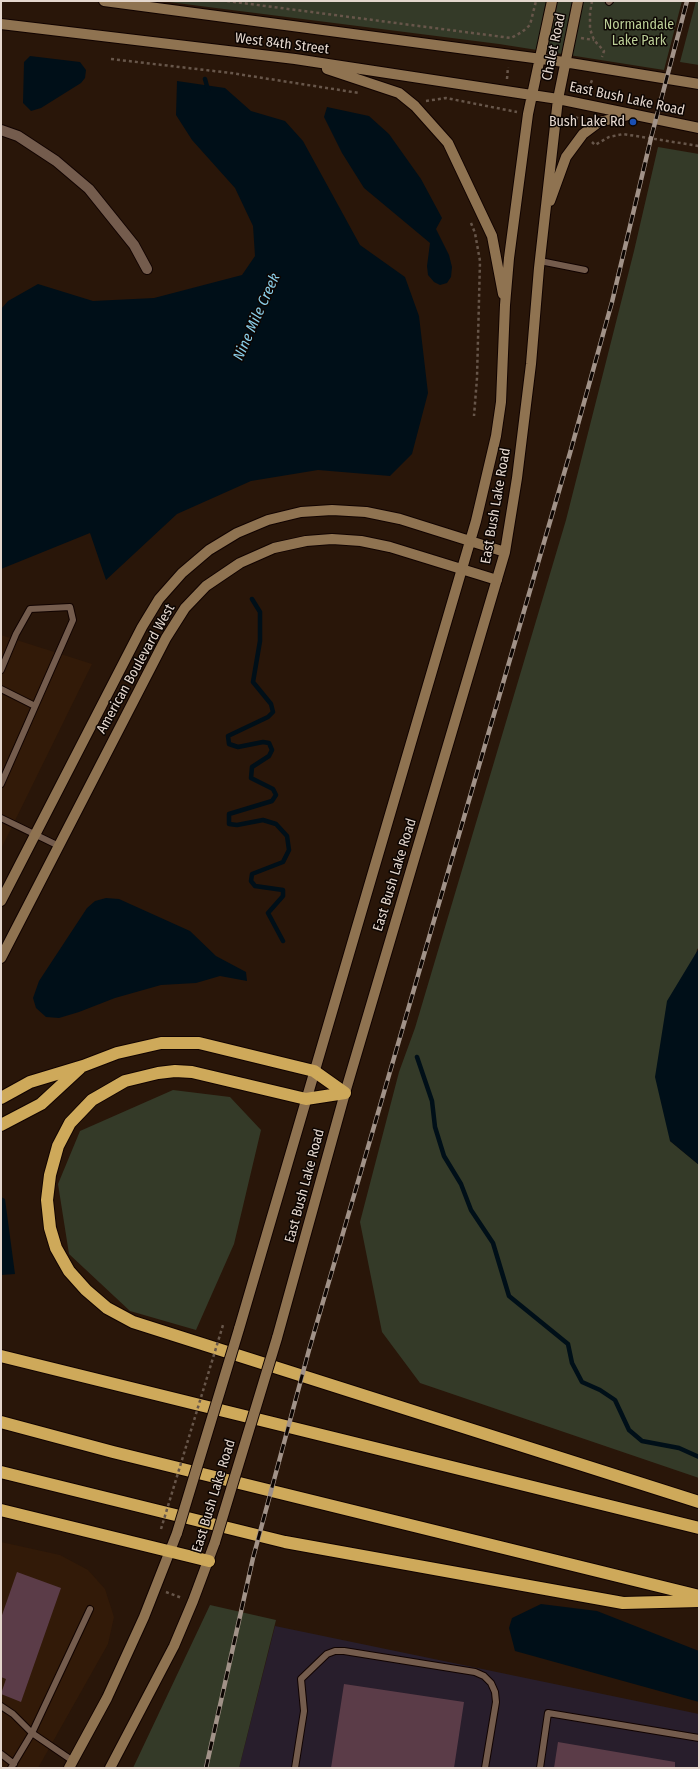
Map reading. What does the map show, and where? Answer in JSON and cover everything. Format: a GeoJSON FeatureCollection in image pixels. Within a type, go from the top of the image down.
{"type":"FeatureCollection","features":[{"type":"Feature","properties":{"kind":"highway"},"geometry":{"type":"LineString","coordinates":[[1,1098],[30,1082],[83,1066],[117,1053],[161,1043],[199,1043],[314,1070],[345,1093]]}},
{"type":"Feature","properties":{"kind":"highway"},"geometry":{"type":"LineString","coordinates":[[1,1125],[41,1104],[83,1066]]}},
{"type":"Feature","properties":{"kind":"highway"},"geometry":{"type":"LineString","coordinates":[[345,1093],[306,1099],[192,1072],[175,1071],[158,1072],[125,1081],[92,1100],[70,1123],[58,1146],[50,1175],[47,1200],[50,1228],[56,1248],[69,1271],[86,1290],[107,1308],[133,1322],[699,1502]]}},
{"type":"Feature","properties":{"kind":"highway"},"geometry":{"type":"LineString","coordinates":[[1,1356],[699,1528]]}},
{"type":"Feature","properties":{"kind":"highway"},"geometry":{"type":"LineString","coordinates":[[1,1422],[128,1455],[699,1596]]}},
{"type":"Feature","properties":{"kind":"highway"},"geometry":{"type":"LineString","coordinates":[[1,1472],[285,1542],[623,1603],[699,1601]]}},
{"type":"Feature","properties":{"kind":"highway"},"geometry":{"type":"LineString","coordinates":[[1,1510],[209,1561]]}},
{"type":"Feature","properties":{"kind":"street","name":"West 84th Street"},"geometry":{"type":"LineString","coordinates":[[104,1],[564,62]]}},
{"type":"Feature","properties":{"kind":"street","name":"Chalet Road"},"geometry":{"type":"LineString","coordinates":[[532,95],[552,1]]}},
{"type":"Feature","properties":{"kind":"street","name":"Chalet Road"},"geometry":{"type":"LineString","coordinates":[[558,99],[564,62],[578,1]]}},
{"type":"Feature","properties":{"kind":"street","name":"West 84th Street"},"geometry":{"type":"LineString","coordinates":[[1,24],[295,59],[558,99]]}},
{"type":"Feature","properties":{"kind":"street"},"geometry":{"type":"LineString","coordinates":[[295,59],[399,93],[415,106],[448,143],[492,236],[505,305]]}},
{"type":"Feature","properties":{"kind":"street","name":"East Bush Lake Road"},"geometry":{"type":"LineString","coordinates":[[564,62],[699,84]]}},
{"type":"Feature","properties":{"kind":"street","name":"East Bush Lake Road"},"geometry":{"type":"LineString","coordinates":[[71,1764],[107,1698],[144,1617],[176,1533],[239,1329],[314,1070],[324,1044],[471,541],[496,436],[502,402],[505,305],[509,258],[528,114],[532,95]]}},
{"type":"Feature","properties":{"kind":"street","name":"East Bush Lake Road"},"geometry":{"type":"LineString","coordinates":[[110,1768],[174,1646],[209,1561],[277,1338],[345,1093],[505,552],[518,470],[531,364],[544,218],[558,99],[699,128]]}},
{"type":"Feature","properties":{"kind":"street"},"geometry":{"type":"LineString","coordinates":[[544,218],[566,157],[583,134],[599,122],[632,114]]}},
{"type":"Feature","properties":{"kind":"street"},"geometry":{"type":"LineString","coordinates":[[1,130],[18,136],[56,160],[89,189],[134,245],[147,268]]}},
{"type":"Feature","properties":{"kind":"street","name":"American Boulevard West"},"geometry":{"type":"LineString","coordinates":[[1,901],[142,627],[159,599],[182,573],[210,550],[237,533],[268,520],[300,512],[332,510],[366,512],[400,519],[505,552]]}},
{"type":"Feature","properties":{"kind":"street","name":"American Boulevard West"},"geometry":{"type":"LineString","coordinates":[[1,958],[166,638],[185,608],[206,586],[240,563],[274,548],[306,541],[332,539],[361,541],[390,547],[497,580]]}},
{"type":"Feature","properties":{"kind":"lane"},"geometry":{"type":"LineString","coordinates":[[540,261],[585,270]]}},
{"type":"Feature","properties":{"kind":"lane"},"geometry":{"type":"LineString","coordinates":[[1,670],[16,634],[30,609],[70,607],[73,620],[1,784]]}},
{"type":"Feature","properties":{"kind":"lane"},"geometry":{"type":"LineString","coordinates":[[1,689],[35,706]]}},
{"type":"Feature","properties":{"kind":"lane"},"geometry":{"type":"LineString","coordinates":[[1,818],[59,846]]}},
{"type":"Feature","properties":{"kind":"lane"},"geometry":{"type":"LineString","coordinates":[[1,1754],[13,1766],[32,1734],[90,1609]]}},
{"type":"Feature","properties":{"kind":"lane"},"geometry":{"type":"LineString","coordinates":[[295,1768],[304,1711],[301,1679],[327,1654],[335,1651],[344,1651],[475,1672],[484,1676],[491,1683],[495,1692],[496,1702],[485,1768]]}},
{"type":"Feature","properties":{"kind":"lane"},"geometry":{"type":"LineString","coordinates":[[1,1706],[13,1714],[32,1734],[71,1764]]}},
{"type":"Feature","properties":{"kind":"lane"},"geometry":{"type":"LineString","coordinates":[[540,1768],[548,1713],[699,1738]]}},
{"type":"Feature","properties":{"kind":"path"},"geometry":{"type":"LineString","coordinates":[[227,1],[511,38],[522,32],[530,25],[536,1]]}},
{"type":"Feature","properties":{"kind":"path"},"geometry":{"type":"LineString","coordinates":[[504,109],[511,38]]}},
{"type":"Feature","properties":{"kind":"path"},"geometry":{"type":"LineString","coordinates":[[111,59],[231,73],[363,94]]}},
{"type":"Feature","properties":{"kind":"path"},"geometry":{"type":"LineString","coordinates":[[469,220],[475,233],[480,261],[477,378],[474,416]]}},
{"type":"Feature","properties":{"kind":"path"},"geometry":{"type":"LineString","coordinates":[[162,1529],[223,1325]]}},
{"type":"Feature","properties":{"kind":"path"},"geometry":{"type":"LineString","coordinates":[[166,1592],[182,1598]]}},
{"type":"Feature","properties":{"kind":"shaded area"},"geometry":{"type":"Polygon","coordinates":[[[1,635],[92,664],[1,849],[1,635]]]}},
{"type":"Feature","properties":{"kind":"shaded area"},"geometry":{"type":"Polygon","coordinates":[[[1,1542],[60,1555],[88,1570],[105,1589],[114,1617],[108,1644],[38,1768],[1,1768],[1,1542]]]}},
{"type":"Feature","properties":{"kind":"shaded area"},"geometry":{"type":"Polygon","coordinates":[[[275,1626],[699,1714],[699,1768],[239,1768],[275,1626]]]}},
{"type":"Feature","properties":{"kind":"green space","name":"Normandale Lake Park"},"geometry":{"type":"Polygon","coordinates":[[[161,1],[682,1],[664,70],[499,44],[161,1]]]}},
{"type":"Feature","properties":{"kind":"green space"},"geometry":{"type":"Polygon","coordinates":[[[696,1],[699,1],[699,65],[680,62],[696,1]]]}},
{"type":"Feature","properties":{"kind":"green space"},"geometry":{"type":"Polygon","coordinates":[[[658,147],[699,154],[699,948],[697,949],[670,1141],[699,1165],[699,1478],[420,1383],[382,1332],[360,1222],[399,1072],[415,1028],[566,520],[634,251],[658,147]]]}},
{"type":"Feature","properties":{"kind":"green space"},"geometry":{"type":"Polygon","coordinates":[[[173,1090],[230,1097],[261,1130],[234,1244],[196,1330],[130,1311],[69,1254],[58,1184],[80,1131],[173,1090]]]}},
{"type":"Feature","properties":{"kind":"green space"},"geometry":{"type":"Polygon","coordinates":[[[210,1605],[276,1620],[239,1768],[133,1768],[210,1605]]]}},
{"type":"Feature","properties":{"kind":"water"},"geometry":{"type":"Polygon","coordinates":[[[30,56],[80,62],[86,70],[85,78],[81,83],[41,108],[31,111],[23,103],[24,62],[30,56]]]}},
{"type":"Feature","properties":{"kind":"water"},"geometry":{"type":"Polygon","coordinates":[[[177,81],[225,88],[251,111],[285,121],[303,141],[360,245],[405,277],[419,316],[428,393],[412,454],[390,476],[318,470],[251,481],[177,514],[106,580],[90,533],[1,569],[1,309],[8,301],[38,284],[93,301],[154,298],[242,275],[255,256],[253,226],[235,188],[192,140],[176,115],[177,81]]]}},
{"type":"Feature","properties":{"kind":"water"},"geometry":{"type":"Polygon","coordinates":[[[327,107],[369,116],[389,134],[421,179],[442,218],[436,229],[449,255],[452,267],[451,277],[447,283],[440,285],[434,282],[428,275],[427,266],[430,243],[364,188],[342,153],[324,117],[327,107]]]}},
{"type":"Feature","properties":{"kind":"water"},"geometry":{"type":"Polygon","coordinates":[[[106,898],[119,899],[190,931],[216,956],[246,972],[247,981],[220,976],[196,983],[161,985],[115,998],[59,1018],[46,1017],[36,1008],[33,998],[39,981],[87,908],[95,901],[106,898]]]}},
{"type":"Feature","properties":{"kind":"water"},"geometry":{"type":"Polygon","coordinates":[[[699,948],[699,1165],[670,1141],[655,1077],[667,1001],[699,948]]]}},
{"type":"Feature","properties":{"kind":"water"},"geometry":{"type":"Polygon","coordinates":[[[1,1197],[5,1199],[15,1274],[1,1275],[1,1197]]]}},
{"type":"Feature","properties":{"kind":"water"},"geometry":{"type":"Polygon","coordinates":[[[541,1604],[597,1611],[699,1651],[699,1702],[515,1651],[509,1628],[512,1618],[541,1604]]]}},
{"type":"Feature","properties":{"kind":"building"},"geometry":{"type":"Polygon","coordinates":[[[17,1572],[61,1588],[21,1702],[1,1694],[6,1679],[1,1677],[1,1618],[17,1572]]]}},
{"type":"Feature","properties":{"kind":"building"},"geometry":{"type":"Polygon","coordinates":[[[344,1684],[464,1702],[454,1768],[331,1768],[344,1684]]]}},
{"type":"Feature","properties":{"kind":"building"},"geometry":{"type":"Polygon","coordinates":[[[558,1742],[675,1762],[675,1768],[554,1768],[558,1742]]]}},
{"type":"Feature","properties":{"kind":"waterway","name":"Nine Mile Creek"},"geometry":{"type":"LineString","coordinates":[[205,79],[208,90]]}},
{"type":"Feature","properties":{"kind":"waterway"},"geometry":{"type":"LineString","coordinates":[[252,599],[260,612],[260,641],[253,682],[271,704],[273,712],[268,717],[228,736],[229,744],[238,747],[263,742],[269,743],[272,750],[269,756],[252,767],[251,778],[273,789],[276,795],[272,801],[229,814],[229,824],[237,825],[263,820],[276,824],[287,836],[289,850],[283,862],[252,874],[251,881],[255,886],[283,890],[283,896],[268,913],[283,941]]}},
{"type":"Feature","properties":{"kind":"waterway"},"geometry":{"type":"LineString","coordinates":[[417,1057],[432,1101],[435,1127],[444,1156],[461,1184],[471,1210],[493,1243],[509,1296],[568,1344],[572,1363],[582,1382],[600,1390],[615,1400],[629,1430],[642,1441],[679,1448],[699,1457]]}},
{"type":"Feature","properties":{"kind":"railway"},"geometry":{"type":"LineString","coordinates":[[206,1768],[253,1558],[309,1350],[570,453],[612,302],[651,138],[687,1]]}},
{"type":"Feature","properties":{"kind":"place","name":"Bush Lake Rd"},"geometry":{"type":"Point","coordinates":[633,122]}}]}
